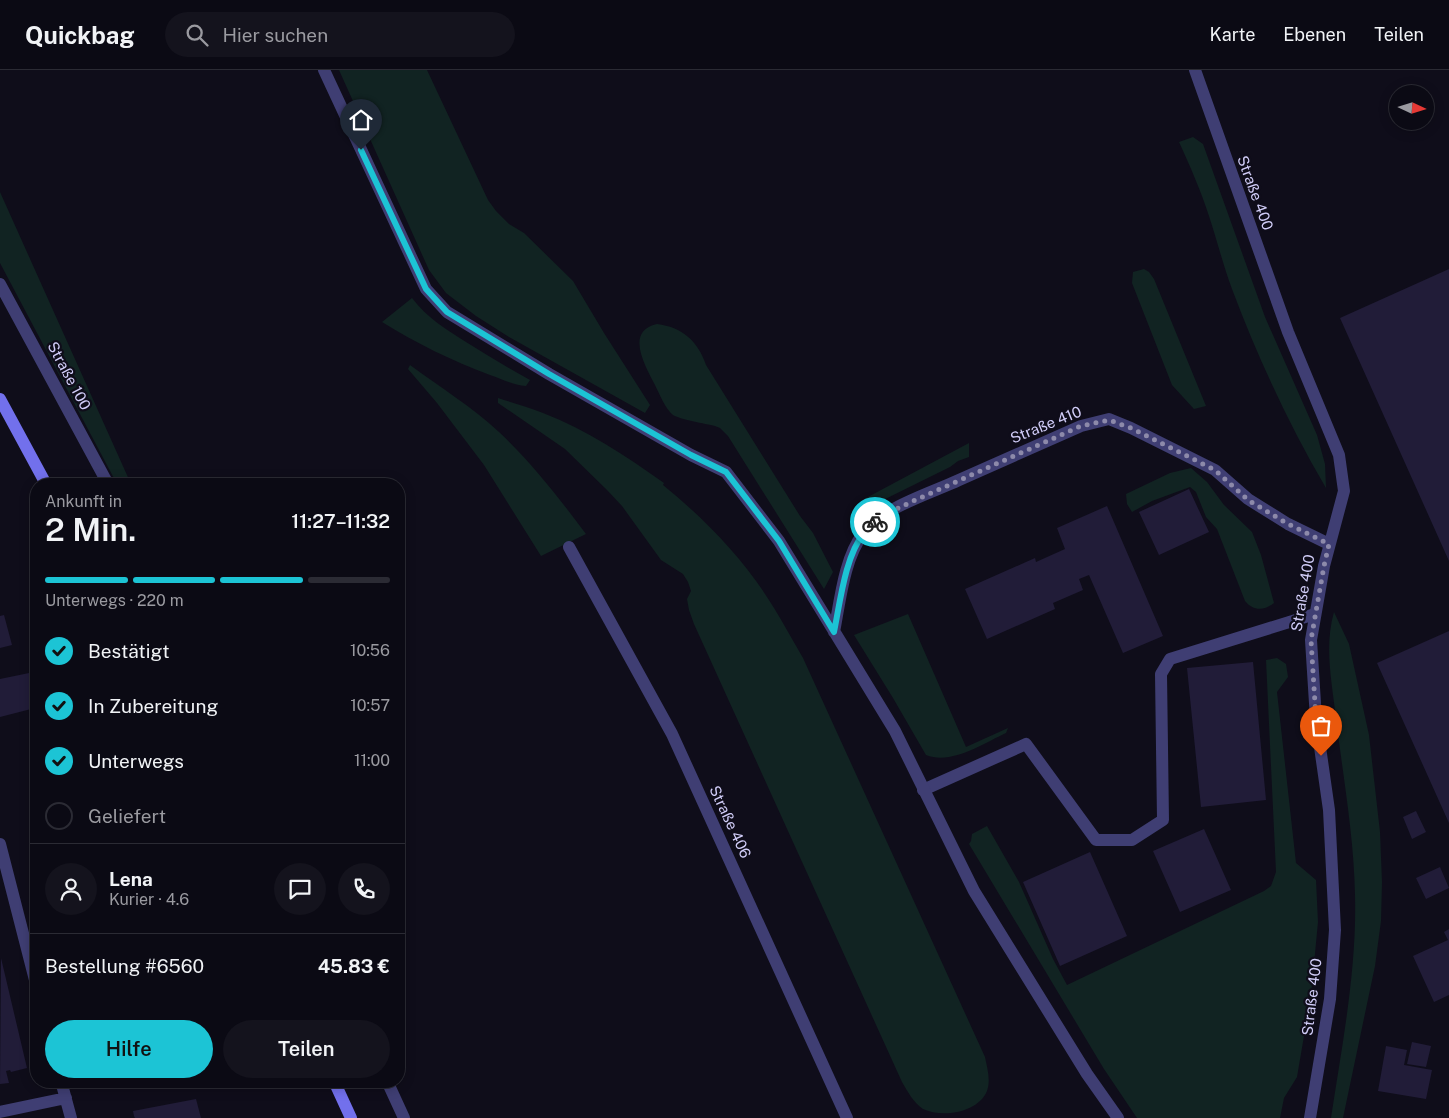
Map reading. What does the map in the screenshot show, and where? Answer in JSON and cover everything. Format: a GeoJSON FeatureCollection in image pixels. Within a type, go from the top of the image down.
{"type":"FeatureCollection","features":[{"type":"Feature","properties":{"kind":"main road"},"geometry":{"type":"LineString","coordinates":[[0,399],[43,478]]}},
{"type":"Feature","properties":{"kind":"main road"},"geometry":{"type":"LineString","coordinates":[[337,1088],[351,1118]]}},
{"type":"Feature","properties":{"kind":"street"},"geometry":{"type":"LineString","coordinates":[[324,70],[426,289],[447,312],[691,455],[726,472],[779,541],[895,730],[974,891],[1088,1074],[1118,1118]]}},
{"type":"Feature","properties":{"kind":"street","name":"Straße 400"},"geometry":{"type":"LineString","coordinates":[[1195,70],[1288,332],[1339,455],[1344,491],[1329,544],[1311,640],[1316,719],[1329,810],[1335,930],[1330,998],[1310,1118]]}},
{"type":"Feature","properties":{"kind":"street","name":"Straße 100"},"geometry":{"type":"LineString","coordinates":[[0,284],[105,478]]}},
{"type":"Feature","properties":{"kind":"street","name":"Straße 410"},"geometry":{"type":"LineString","coordinates":[[834,632],[852,553],[863,534],[880,517],[1081,426],[1109,420],[1131,428],[1215,470],[1248,500],[1288,524],[1329,544]]}},
{"type":"Feature","properties":{"kind":"street","name":"Straße 406"},"geometry":{"type":"LineString","coordinates":[[569,547],[672,734],[847,1118]]}},
{"type":"Feature","properties":{"kind":"street"},"geometry":{"type":"LineString","coordinates":[[923,790],[1026,744],[1096,840],[1132,840],[1163,820],[1161,674],[1170,659],[1315,614]]}},
{"type":"Feature","properties":{"kind":"street"},"geometry":{"type":"LineString","coordinates":[[0,844],[30,961]]}},
{"type":"Feature","properties":{"kind":"street"},"geometry":{"type":"LineString","coordinates":[[63,1088],[71,1118]]}},
{"type":"Feature","properties":{"kind":"street"},"geometry":{"type":"LineString","coordinates":[[390,1088],[404,1118]]}},
{"type":"Feature","properties":{"kind":"street"},"geometry":{"type":"LineString","coordinates":[[0,1112],[66,1098]]}},
{"type":"Feature","properties":{"kind":"shaded area"},"geometry":{"type":"Polygon","coordinates":[[[339,70],[427,70],[488,200],[509,224],[524,233],[573,281],[650,405],[645,413],[509,337],[476,316],[446,293],[429,270],[339,70]]]}},
{"type":"Feature","properties":{"kind":"shaded area"},"geometry":{"type":"Polygon","coordinates":[[[1193,137],[1203,144],[1265,317],[1317,435],[1325,464],[1326,488],[1299,440],[1275,391],[1232,289],[1206,207],[1179,142],[1193,137]]]}},
{"type":"Feature","properties":{"kind":"shaded area"},"geometry":{"type":"Polygon","coordinates":[[[0,192],[128,478],[114,478],[0,263],[0,192]]]}},
{"type":"Feature","properties":{"kind":"shaded area"},"geometry":{"type":"Polygon","coordinates":[[[1144,269],[1154,279],[1206,406],[1194,409],[1172,385],[1132,283],[1133,272],[1144,269]]]}},
{"type":"Feature","properties":{"kind":"shaded area"},"geometry":{"type":"Polygon","coordinates":[[[412,298],[430,317],[444,328],[530,380],[526,386],[508,382],[448,358],[382,322],[412,298]]]}},
{"type":"Feature","properties":{"kind":"shaded area"},"geometry":{"type":"Polygon","coordinates":[[[657,324],[674,328],[681,332],[694,342],[703,356],[706,365],[800,516],[813,533],[833,572],[824,589],[728,436],[715,426],[676,417],[670,413],[647,369],[640,350],[639,342],[642,334],[647,328],[657,324]]]}},
{"type":"Feature","properties":{"kind":"shaded area"},"geometry":{"type":"Polygon","coordinates":[[[410,365],[467,406],[499,432],[534,468],[586,534],[541,556],[484,465],[437,403],[408,369],[410,365]]]}},
{"type":"Feature","properties":{"kind":"shaded area"},"geometry":{"type":"Polygon","coordinates":[[[498,398],[537,411],[575,427],[621,453],[664,483],[663,485],[724,542],[763,590],[803,658],[985,1057],[989,1082],[987,1091],[976,1104],[959,1112],[931,1112],[923,1109],[916,1103],[902,1082],[694,624],[687,599],[691,591],[683,574],[661,560],[622,506],[565,449],[498,403],[498,398]]]}},
{"type":"Feature","properties":{"kind":"shaded area"},"geometry":{"type":"Polygon","coordinates":[[[969,443],[969,457],[869,507],[866,498],[969,443]]]}},
{"type":"Feature","properties":{"kind":"shaded area"},"geometry":{"type":"Polygon","coordinates":[[[1191,468],[1207,482],[1224,505],[1252,532],[1261,555],[1274,603],[1270,606],[1259,609],[1252,607],[1245,601],[1217,529],[1206,517],[1196,492],[1190,487],[1152,501],[1132,512],[1127,504],[1126,494],[1170,473],[1191,468]]]}},
{"type":"Feature","properties":{"kind":"shaded area"},"geometry":{"type":"Polygon","coordinates":[[[1334,612],[1349,644],[1369,735],[1380,832],[1382,882],[1381,921],[1375,966],[1343,1118],[1331,1118],[1351,979],[1354,951],[1355,895],[1350,829],[1329,652],[1334,612]]]}},
{"type":"Feature","properties":{"kind":"shaded area"},"geometry":{"type":"Polygon","coordinates":[[[908,614],[966,747],[1008,728],[1006,733],[967,752],[946,757],[926,755],[854,635],[908,614]]]}},
{"type":"Feature","properties":{"kind":"shaded area"},"geometry":{"type":"Polygon","coordinates":[[[1277,658],[1286,664],[1288,677],[1277,692],[1296,863],[1316,880],[1318,922],[1311,995],[1297,1077],[1284,1098],[1280,1118],[1137,1118],[1104,1069],[969,844],[972,834],[987,826],[1019,882],[1053,959],[1067,985],[1264,891],[1271,886],[1276,872],[1266,660],[1277,658]]]}},
{"type":"Feature","properties":{"kind":"building"},"geometry":{"type":"Polygon","coordinates":[[[1449,269],[1449,561],[1340,318],[1449,269]]]}},
{"type":"Feature","properties":{"kind":"building"},"geometry":{"type":"Polygon","coordinates":[[[1189,489],[1209,532],[1159,555],[1139,512],[1189,489]]]}},
{"type":"Feature","properties":{"kind":"building"},"geometry":{"type":"Polygon","coordinates":[[[1107,506],[1163,636],[1123,653],[1089,575],[1079,579],[1083,590],[1053,603],[1055,609],[987,639],[965,589],[1035,558],[1036,562],[1065,549],[1057,528],[1107,506]]]}},
{"type":"Feature","properties":{"kind":"building"},"geometry":{"type":"Polygon","coordinates":[[[4,615],[12,645],[0,648],[0,616],[4,615]]]}},
{"type":"Feature","properties":{"kind":"building"},"geometry":{"type":"Polygon","coordinates":[[[1449,631],[1449,823],[1377,663],[1449,631]]]}},
{"type":"Feature","properties":{"kind":"building"},"geometry":{"type":"Polygon","coordinates":[[[1253,662],[1266,800],[1201,807],[1187,668],[1253,662]]]}},
{"type":"Feature","properties":{"kind":"building"},"geometry":{"type":"Polygon","coordinates":[[[30,673],[30,709],[0,717],[0,679],[30,673]]]}},
{"type":"Feature","properties":{"kind":"building"},"geometry":{"type":"Polygon","coordinates":[[[1416,811],[1426,832],[1412,839],[1403,817],[1416,811]]]}},
{"type":"Feature","properties":{"kind":"building"},"geometry":{"type":"Polygon","coordinates":[[[1204,829],[1231,890],[1180,912],[1153,851],[1204,829]]]}},
{"type":"Feature","properties":{"kind":"building"},"geometry":{"type":"Polygon","coordinates":[[[1090,852],[1127,936],[1060,966],[1023,882],[1090,852]]]}},
{"type":"Feature","properties":{"kind":"building"},"geometry":{"type":"Polygon","coordinates":[[[1440,867],[1449,888],[1426,899],[1416,878],[1440,867]]]}},
{"type":"Feature","properties":{"kind":"building"},"geometry":{"type":"Polygon","coordinates":[[[1449,929],[1449,995],[1434,1002],[1413,956],[1448,940],[1444,932],[1449,929]]]}},
{"type":"Feature","properties":{"kind":"building"},"geometry":{"type":"Polygon","coordinates":[[[1,958],[27,1068],[11,1072],[10,1070],[6,1071],[9,1083],[0,1084],[1,958]]]}},
{"type":"Feature","properties":{"kind":"building"},"geometry":{"type":"Polygon","coordinates":[[[1412,1042],[1431,1046],[1426,1067],[1407,1064],[1412,1042]]]}},
{"type":"Feature","properties":{"kind":"building"},"geometry":{"type":"Polygon","coordinates":[[[1386,1046],[1407,1050],[1404,1065],[1432,1070],[1426,1099],[1378,1091],[1386,1046]]]}},
{"type":"Feature","properties":{"kind":"building"},"geometry":{"type":"Polygon","coordinates":[[[196,1099],[201,1118],[135,1118],[134,1116],[133,1111],[196,1099]]]}},
{"type":"Feature","properties":{"kind":"way so far"},"geometry":{"type":"LineString","coordinates":[[875,522],[880,517],[911,502],[1081,426],[1109,420],[1131,428],[1215,470],[1248,500],[1288,524],[1329,544],[1311,640],[1316,719],[1321,756]]}},
{"type":"Feature","properties":{"kind":"route"},"geometry":{"type":"LineString","coordinates":[[361,150],[426,289],[447,312],[549,374],[691,455],[726,472],[779,541],[834,632],[852,553],[863,534],[875,522]]}}]}
